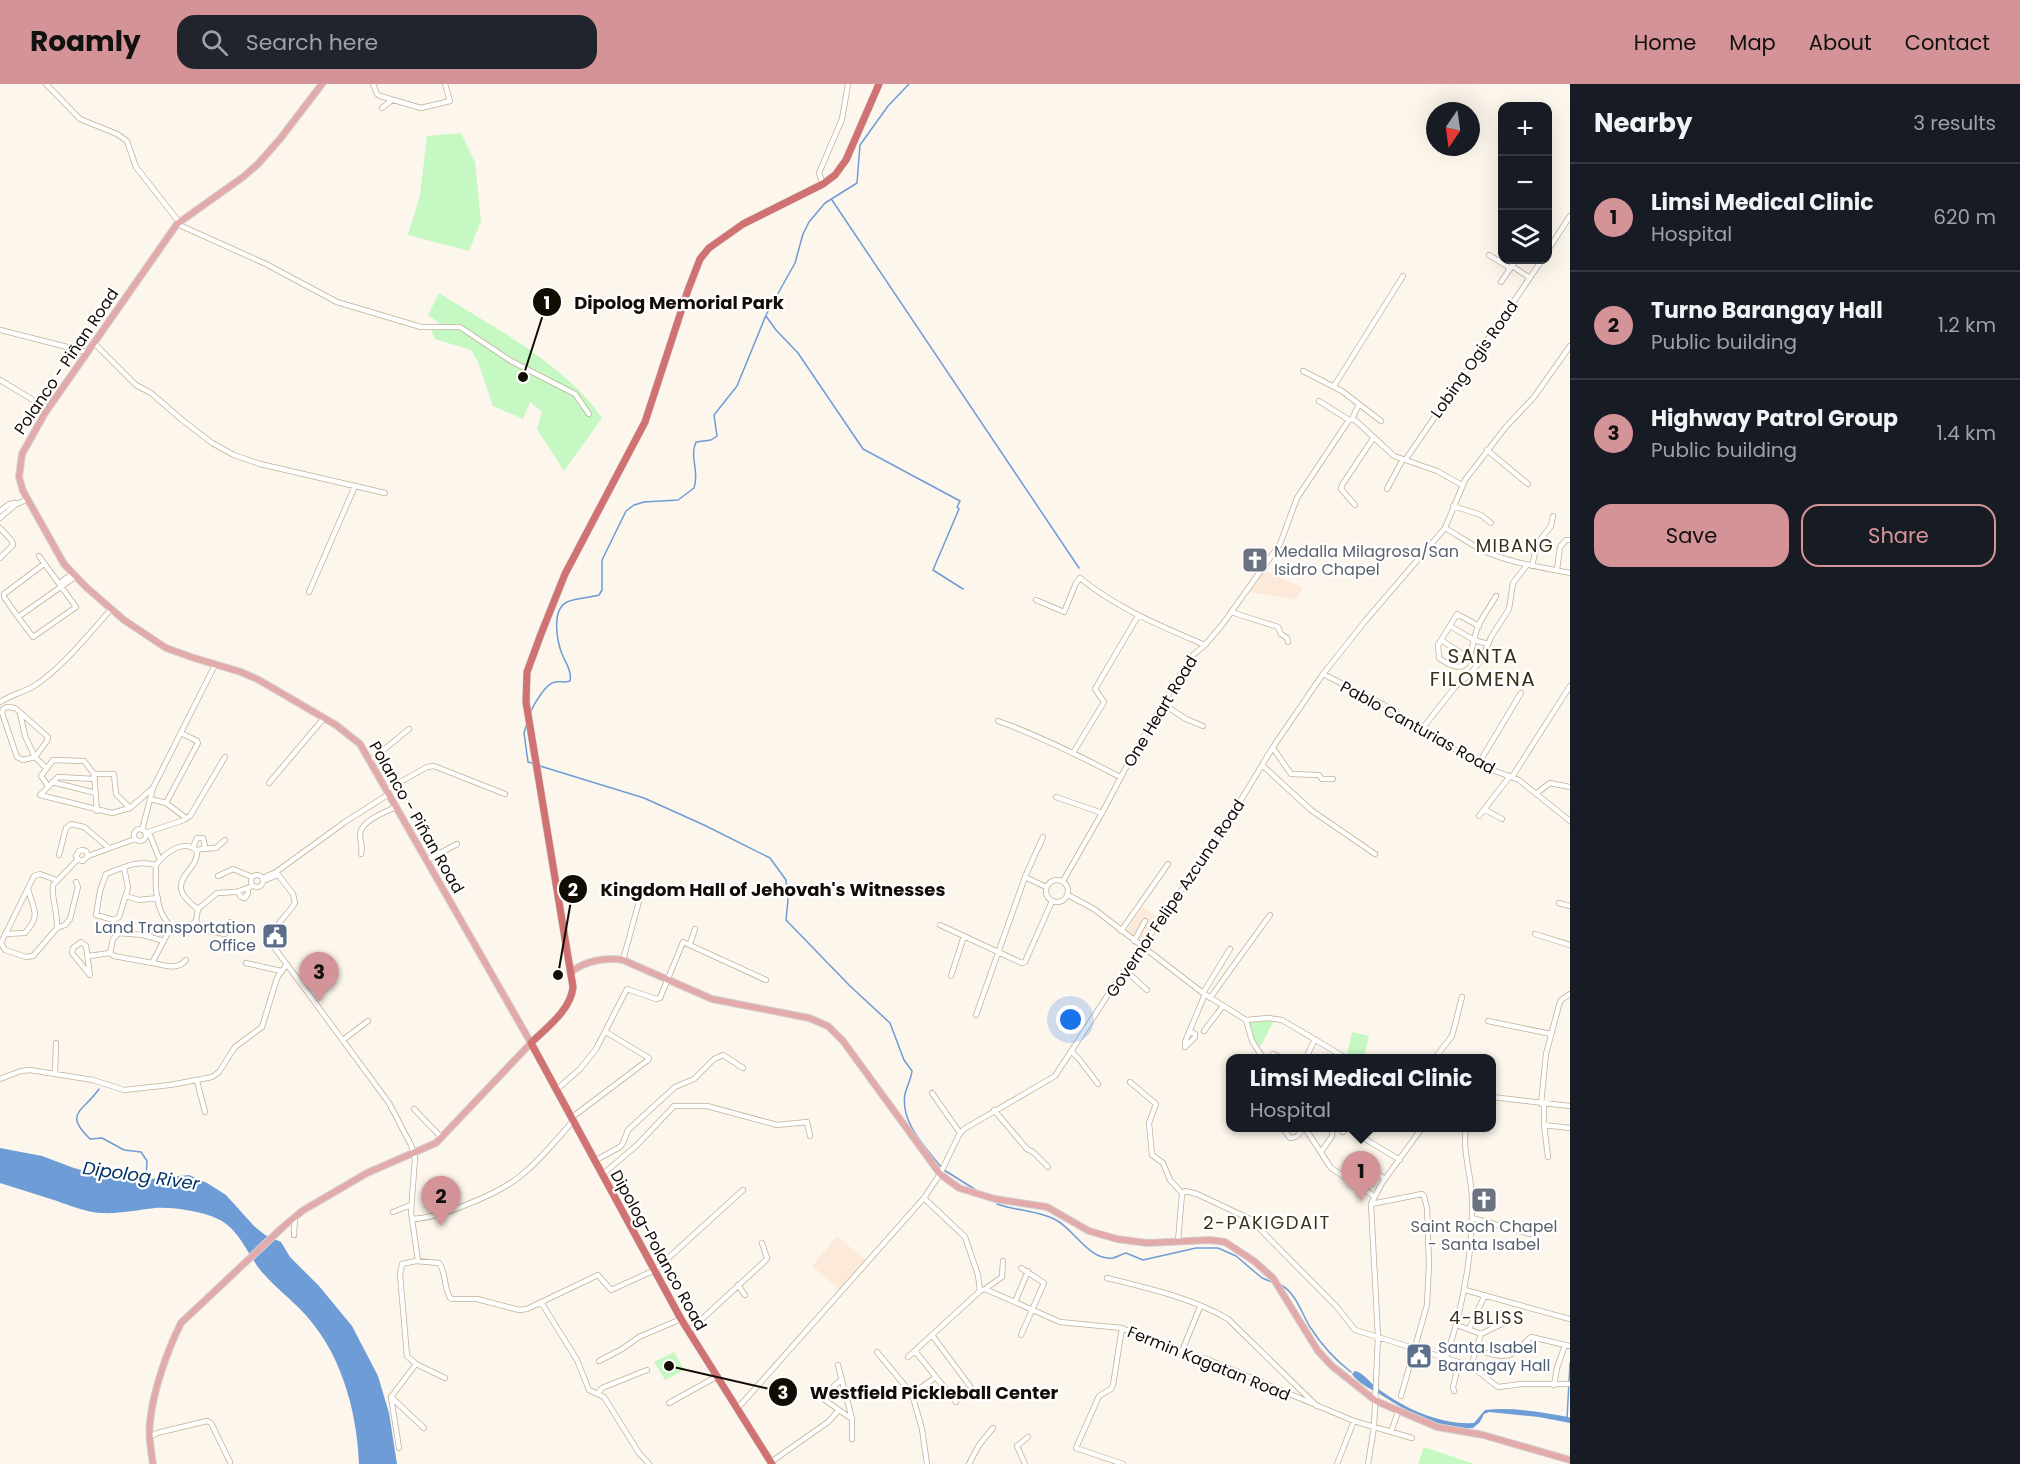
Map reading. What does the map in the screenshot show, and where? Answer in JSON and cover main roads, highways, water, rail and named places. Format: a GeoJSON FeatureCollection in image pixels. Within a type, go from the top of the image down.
{"type":"FeatureCollection","features":[{"type":"Feature","properties":{"kind":"highway"},"geometry":{"type":"LineString","coordinates":[[531,1043],[570,1001],[572,993],[571,972],[526,702],[526,672],[566,574],[645,422],[700,259],[710,248],[743,224],[823,184],[835,175],[846,160],[879,84]]}},
{"type":"Feature","properties":{"kind":"highway","name":"Dipolog-Polanco Road"},"geometry":{"type":"LineString","coordinates":[[531,1043],[681,1319],[771,1463]]}},
{"type":"Feature","properties":{"kind":"main road","name":"Polanco - Piñan Road"},"geometry":{"type":"LineString","coordinates":[[322,84],[258,164],[178,223],[48,409],[25,447],[19,462],[19,477],[25,501],[64,564],[111,609],[166,648],[252,676],[324,718],[354,738],[365,750],[531,1043]]}},
{"type":"Feature","properties":{"kind":"main road"},"geometry":{"type":"LineString","coordinates":[[568,957],[582,963],[611,959],[623,960],[719,1001],[809,1018],[828,1026],[856,1058],[907,1131],[959,1188],[995,1199],[1047,1207],[1077,1225],[1105,1236],[1148,1243],[1210,1240],[1225,1242],[1254,1261],[1278,1286],[1324,1359],[1376,1401],[1437,1427],[1483,1435],[1570,1460]]}},
{"type":"Feature","properties":{"kind":"main road"},"geometry":{"type":"LineString","coordinates":[[571,972],[582,963]]}},
{"type":"Feature","properties":{"kind":"main road"},"geometry":{"type":"LineString","coordinates":[[153,1464],[149,1424],[174,1337],[181,1323],[295,1217],[367,1173],[430,1147],[531,1043]]}},
{"type":"Feature","properties":{"kind":"water"},"geometry":{"type":"Polygon","coordinates":[[[0,1148],[42,1156],[74,1168],[115,1179],[151,1179],[189,1175],[226,1195],[254,1226],[265,1235],[281,1242],[290,1257],[319,1286],[352,1326],[378,1376],[389,1413],[397,1464],[359,1464],[355,1422],[350,1401],[336,1361],[326,1342],[300,1309],[261,1271],[237,1235],[225,1223],[203,1214],[171,1208],[101,1213],[0,1183],[0,1148]]]}},
{"type":"Feature","properties":{"kind":"water"},"geometry":{"type":"Polygon","coordinates":[[[1355,1371],[1399,1402],[1435,1418],[1474,1423],[1485,1410],[1506,1409],[1568,1417],[1570,1423],[1489,1412],[1484,1414],[1473,1428],[1435,1423],[1367,1387],[1352,1374],[1355,1371]]]}},
{"type":"Feature","properties":{"kind":"waterway"},"geometry":{"type":"LineString","coordinates":[[530,713],[548,686],[555,682],[570,681],[557,634],[557,619],[562,606],[567,602],[599,595],[602,590],[602,560],[626,511],[644,502],[678,500],[694,488],[696,442],[711,440],[717,436],[714,415],[737,386],[766,315],[795,263],[803,234],[809,222],[825,203],[857,183],[860,145],[888,106],[909,84]]}},
{"type":"Feature","properties":{"kind":"waterway"},"geometry":{"type":"LineString","coordinates":[[832,200],[1079,568]]}},
{"type":"Feature","properties":{"kind":"waterway"},"geometry":{"type":"LineString","coordinates":[[766,316],[798,353],[863,449],[960,501],[957,507],[959,509],[933,570],[963,589]]}},
{"type":"Feature","properties":{"kind":"waterway"},"geometry":{"type":"LineString","coordinates":[[526,726],[524,733],[528,762],[532,763]]}},
{"type":"Feature","properties":{"kind":"waterway"},"geometry":{"type":"LineString","coordinates":[[540,766],[644,798],[770,858],[786,880],[788,900],[786,920],[850,986],[890,1023],[904,1060],[912,1071],[905,1094],[906,1114],[915,1134],[941,1167]]}},
{"type":"Feature","properties":{"kind":"waterway","name":"Dipolog River"},"geometry":{"type":"LineString","coordinates":[[99,1089],[78,1113],[78,1123],[90,1139],[102,1138],[124,1150],[141,1152],[147,1161],[146,1178]]}},
{"type":"Feature","properties":{"kind":"waterway"},"geometry":{"type":"LineString","coordinates":[[944,1170],[976,1190]]}},
{"type":"Feature","properties":{"kind":"waterway"},"geometry":{"type":"LineString","coordinates":[[997,1204],[1042,1214],[1056,1220],[1089,1250],[1104,1258],[1113,1258],[1126,1253],[1143,1260],[1196,1248],[1218,1248],[1236,1256],[1262,1278],[1272,1282]]}},
{"type":"Feature","properties":{"kind":"waterway"},"geometry":{"type":"LineString","coordinates":[[1281,1285],[1295,1298],[1310,1327],[1324,1346],[1351,1372]]}},
{"type":"Feature","properties":{"kind":"waterway"},"geometry":{"type":"LineString","coordinates":[[1567,1419],[1570,1363]]}},
{"type":"Feature","properties":{"kind":"place","name":"Dipolog Memorial Park"},"geometry":{"type":"Point","coordinates":[523,377]}},
{"type":"Feature","properties":{"kind":"place","name":"Medalla Milagrosa/San Isidro Chapel"},"geometry":{"type":"Point","coordinates":[1255,560]}},
{"type":"Feature","properties":{"kind":"place","name":"Land Transportation Office"},"geometry":{"type":"Point","coordinates":[275,936]}},
{"type":"Feature","properties":{"kind":"place","name":"Kingdom Hall of Jehovah's Witnesses"},"geometry":{"type":"Point","coordinates":[558,975]}},
{"type":"Feature","properties":{"kind":"place","name":"Highway Patrol Group"},"geometry":{"type":"Point","coordinates":[319,1002]}},
{"type":"Feature","properties":{"kind":"place","name":"Saint Roch Chapel - Santa Isabel"},"geometry":{"type":"Point","coordinates":[1484,1200]}},
{"type":"Feature","properties":{"kind":"place","name":"Limsi Medical Clinic"},"geometry":{"type":"Point","coordinates":[1361,1201]}},
{"type":"Feature","properties":{"kind":"place","name":"Turno Barangay Hall"},"geometry":{"type":"Point","coordinates":[441,1226]}},
{"type":"Feature","properties":{"kind":"place","name":"Santa Isabel Barangay Hall"},"geometry":{"type":"Point","coordinates":[1419,1356]}},
{"type":"Feature","properties":{"kind":"place","name":"Westfield Pickleball Center"},"geometry":{"type":"Point","coordinates":[669,1366]}},
{"type":"Feature","properties":{"kind":"district","name":"MIBANG"},"geometry":{"type":"Point","coordinates":[1515,546]}},
{"type":"Feature","properties":{"kind":"district","name":"SANTA FILOMENA"},"geometry":{"type":"Point","coordinates":[1483,668]}},
{"type":"Feature","properties":{"kind":"district","name":"2-PAKIGDAIT"},"geometry":{"type":"Point","coordinates":[1267,1223]}},
{"type":"Feature","properties":{"kind":"district","name":"4-BLISS"},"geometry":{"type":"Point","coordinates":[1487,1318]}}]}
